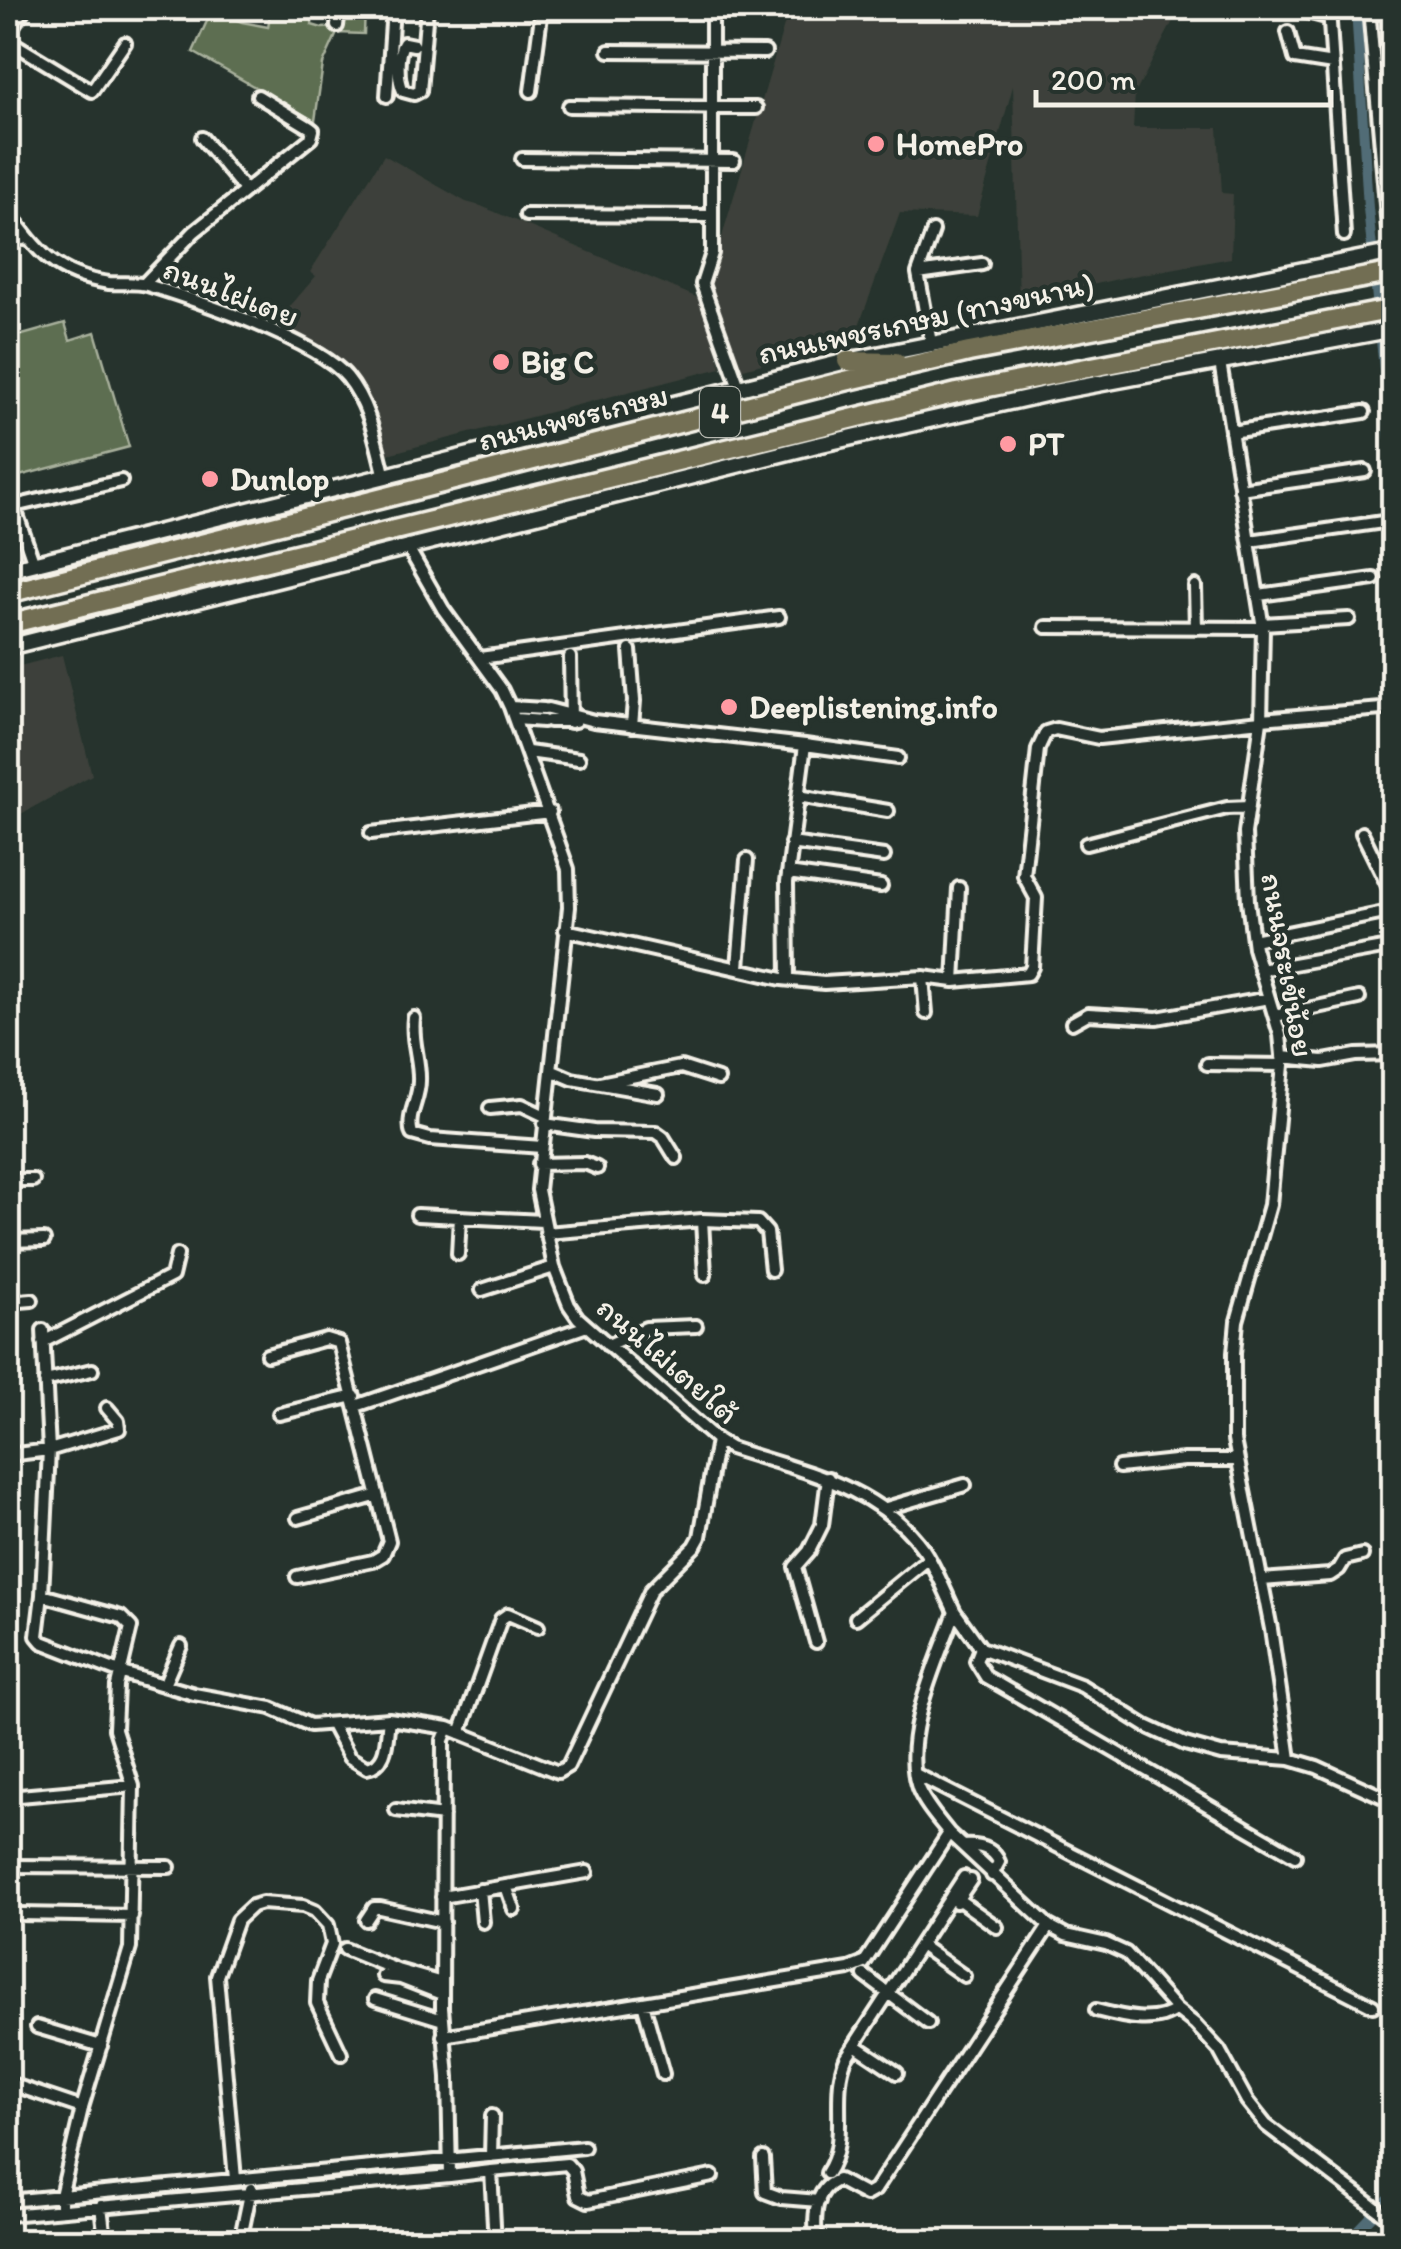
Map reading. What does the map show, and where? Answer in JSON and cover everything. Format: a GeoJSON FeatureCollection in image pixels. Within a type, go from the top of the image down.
{"type":"FeatureCollection","features":[{"type":"Feature","properties":{"kind":"highway","name":"ถนนเพชรเกษม"},"geometry":{"type":"LineString","coordinates":[[8,594],[491,468],[922,363],[1391,272]]}},
{"type":"Feature","properties":{"kind":"highway","name":"ถนนเพชรเกษม"},"geometry":{"type":"LineString","coordinates":[[8,624],[957,393],[1351,327],[1394,309]]}},
{"type":"Feature","properties":{"kind":"highway"},"geometry":{"type":"LineString","coordinates":[[847,361],[922,363]]}},
{"type":"Feature","properties":{"kind":"main road","name":"ถนนเพชรเกษม (ทางขนาน)"},"geometry":{"type":"LineString","coordinates":[[8,570],[847,361],[1390,253]]}},
{"type":"Feature","properties":{"kind":"main road","name":"4"},"geometry":{"type":"LineString","coordinates":[[8,647],[875,431],[1054,392],[1220,362],[1351,327],[1394,329]]}},
{"type":"Feature","properties":{"kind":"street"},"geometry":{"type":"LineString","coordinates":[[25,8],[8,36],[92,91],[125,42]]}},
{"type":"Feature","properties":{"kind":"street"},"geometry":{"type":"LineString","coordinates":[[337,26],[338,8]]}},
{"type":"Feature","properties":{"kind":"street"},"geometry":{"type":"LineString","coordinates":[[387,96],[393,8]]}},
{"type":"Feature","properties":{"kind":"street"},"geometry":{"type":"LineString","coordinates":[[414,45],[404,43],[400,48],[400,83],[403,91],[414,94],[420,91],[427,8]]}},
{"type":"Feature","properties":{"kind":"street"},"geometry":{"type":"LineString","coordinates":[[531,91],[542,8]]}},
{"type":"Feature","properties":{"kind":"street"},"geometry":{"type":"LineString","coordinates":[[712,8],[712,253],[702,284],[739,388]]}},
{"type":"Feature","properties":{"kind":"street"},"geometry":{"type":"LineString","coordinates":[[1292,8],[1330,12],[1344,235]]}},
{"type":"Feature","properties":{"kind":"street"},"geometry":{"type":"LineString","coordinates":[[1369,8],[1388,228]]}},
{"type":"Feature","properties":{"kind":"street"},"geometry":{"type":"LineString","coordinates":[[1288,32],[1296,58],[1333,64]]}},
{"type":"Feature","properties":{"kind":"street"},"geometry":{"type":"LineString","coordinates":[[608,52],[765,52]]}},
{"type":"Feature","properties":{"kind":"street"},"geometry":{"type":"LineString","coordinates":[[144,284],[194,232],[313,134],[309,126],[258,96]]}},
{"type":"Feature","properties":{"kind":"street"},"geometry":{"type":"LineString","coordinates":[[569,106],[756,108]]}},
{"type":"Feature","properties":{"kind":"street"},"geometry":{"type":"LineString","coordinates":[[202,138],[244,190]]}},
{"type":"Feature","properties":{"kind":"street"},"geometry":{"type":"LineString","coordinates":[[522,159],[734,161]]}},
{"type":"Feature","properties":{"kind":"street","name":"ถนนไผ่เตย"},"geometry":{"type":"LineString","coordinates":[[8,211],[44,258],[67,272],[112,283],[144,284],[252,323],[338,368],[355,388],[369,416],[385,477]]}},
{"type":"Feature","properties":{"kind":"street"},"geometry":{"type":"LineString","coordinates":[[526,214],[712,216]]}},
{"type":"Feature","properties":{"kind":"street"},"geometry":{"type":"LineString","coordinates":[[931,343],[918,273],[933,231]]}},
{"type":"Feature","properties":{"kind":"street"},"geometry":{"type":"LineString","coordinates":[[8,242],[26,238]]}},
{"type":"Feature","properties":{"kind":"street"},"geometry":{"type":"LineString","coordinates":[[918,273],[982,264]]}},
{"type":"Feature","properties":{"kind":"street","name":"ถนนจระเข้น้อย"},"geometry":{"type":"LineString","coordinates":[[1220,362],[1262,626],[1261,720],[1244,852],[1253,940],[1282,1061],[1270,1205],[1237,1321],[1236,1460],[1261,1580],[1290,1758]]}},
{"type":"Feature","properties":{"kind":"street"},"geometry":{"type":"LineString","coordinates":[[1231,432],[1364,412]]}},
{"type":"Feature","properties":{"kind":"street"},"geometry":{"type":"LineString","coordinates":[[1240,489],[1365,471]]}},
{"type":"Feature","properties":{"kind":"street"},"geometry":{"type":"LineString","coordinates":[[34,564],[11,507],[121,481]]}},
{"type":"Feature","properties":{"kind":"street"},"geometry":{"type":"LineString","coordinates":[[1250,541],[1383,522]]}},
{"type":"Feature","properties":{"kind":"street","name":"ถนนไผ่เตยใต้"},"geometry":{"type":"LineString","coordinates":[[407,546],[510,706],[568,869],[570,907],[538,1190],[554,1267],[569,1305],[608,1345],[730,1448],[828,1478],[883,1509],[923,1550],[955,1612],[981,1648],[976,1660],[986,1677],[1295,1856]]}},
{"type":"Feature","properties":{"kind":"street"},"geometry":{"type":"LineString","coordinates":[[1259,595],[1374,579]]}},
{"type":"Feature","properties":{"kind":"street"},"geometry":{"type":"LineString","coordinates":[[1195,586],[1196,628]]}},
{"type":"Feature","properties":{"kind":"street"},"geometry":{"type":"LineString","coordinates":[[480,658],[779,617]]}},
{"type":"Feature","properties":{"kind":"street"},"geometry":{"type":"LineString","coordinates":[[1046,628],[1196,628],[1349,620]]}},
{"type":"Feature","properties":{"kind":"street"},"geometry":{"type":"LineString","coordinates":[[630,650],[632,726]]}},
{"type":"Feature","properties":{"kind":"street"},"geometry":{"type":"LineString","coordinates":[[570,657],[574,718]]}},
{"type":"Feature","properties":{"kind":"street"},"geometry":{"type":"LineString","coordinates":[[510,706],[546,715],[898,758]]}},
{"type":"Feature","properties":{"kind":"street"},"geometry":{"type":"LineString","coordinates":[[565,930],[788,979],[839,983],[922,978],[954,981],[1031,972],[1036,898],[1024,876],[1038,748],[1046,732],[1056,729],[1099,738],[1394,708]]}},
{"type":"Feature","properties":{"kind":"street"},"geometry":{"type":"LineString","coordinates":[[516,719],[546,715]]}},
{"type":"Feature","properties":{"kind":"street"},"geometry":{"type":"LineString","coordinates":[[788,979],[788,873],[805,745]]}},
{"type":"Feature","properties":{"kind":"street"},"geometry":{"type":"LineString","coordinates":[[528,752],[578,759]]}},
{"type":"Feature","properties":{"kind":"street"},"geometry":{"type":"LineString","coordinates":[[798,796],[888,811]]}},
{"type":"Feature","properties":{"kind":"street"},"geometry":{"type":"LineString","coordinates":[[1086,844],[1227,808],[1249,807]]}},
{"type":"Feature","properties":{"kind":"street"},"geometry":{"type":"LineString","coordinates":[[371,833],[550,812]]}},
{"type":"Feature","properties":{"kind":"street"},"geometry":{"type":"LineString","coordinates":[[1362,832],[1394,898]]}},
{"type":"Feature","properties":{"kind":"street"},"geometry":{"type":"LineString","coordinates":[[792,843],[884,856]]}},
{"type":"Feature","properties":{"kind":"street"},"geometry":{"type":"LineString","coordinates":[[738,967],[747,860]]}},
{"type":"Feature","properties":{"kind":"street"},"geometry":{"type":"LineString","coordinates":[[788,873],[881,886]]}},
{"type":"Feature","properties":{"kind":"street"},"geometry":{"type":"LineString","coordinates":[[954,981],[959,888]]}},
{"type":"Feature","properties":{"kind":"street"},"geometry":{"type":"LineString","coordinates":[[1253,940],[1394,912]]}},
{"type":"Feature","properties":{"kind":"street"},"geometry":{"type":"LineString","coordinates":[[1260,970],[1394,946]]}},
{"type":"Feature","properties":{"kind":"street"},"geometry":{"type":"LineString","coordinates":[[922,978],[926,1013]]}},
{"type":"Feature","properties":{"kind":"street"},"geometry":{"type":"LineString","coordinates":[[1072,1023],[1088,1014],[1157,1018],[1269,998]]}},
{"type":"Feature","properties":{"kind":"street"},"geometry":{"type":"LineString","coordinates":[[1274,1016],[1358,998]]}},
{"type":"Feature","properties":{"kind":"street"},"geometry":{"type":"LineString","coordinates":[[414,1018],[412,1044],[420,1075],[418,1100],[409,1118],[412,1134],[430,1139],[542,1146]]}},
{"type":"Feature","properties":{"kind":"street"},"geometry":{"type":"LineString","coordinates":[[1207,1064],[1394,1054]]}},
{"type":"Feature","properties":{"kind":"street"},"geometry":{"type":"LineString","coordinates":[[600,1083],[681,1066],[718,1079]]}},
{"type":"Feature","properties":{"kind":"street"},"geometry":{"type":"LineString","coordinates":[[552,1071],[562,1077],[658,1094]]}},
{"type":"Feature","properties":{"kind":"street"},"geometry":{"type":"LineString","coordinates":[[490,1108],[522,1105],[545,1120],[594,1131],[656,1132],[664,1137],[676,1158]]}},
{"type":"Feature","properties":{"kind":"street"},"geometry":{"type":"LineString","coordinates":[[539,1164],[585,1163],[596,1168]]}},
{"type":"Feature","properties":{"kind":"street"},"geometry":{"type":"LineString","coordinates":[[8,1180],[33,1180]]}},
{"type":"Feature","properties":{"kind":"street"},"geometry":{"type":"LineString","coordinates":[[416,1215],[543,1220]]}},
{"type":"Feature","properties":{"kind":"street"},"geometry":{"type":"LineString","coordinates":[[458,1254],[460,1218]]}},
{"type":"Feature","properties":{"kind":"street"},"geometry":{"type":"LineString","coordinates":[[702,1220],[705,1275]]}},
{"type":"Feature","properties":{"kind":"street"},"geometry":{"type":"LineString","coordinates":[[546,1233],[702,1220],[763,1224],[771,1270]]}},
{"type":"Feature","properties":{"kind":"street"},"geometry":{"type":"LineString","coordinates":[[8,1241],[44,1240]]}},
{"type":"Feature","properties":{"kind":"street"},"geometry":{"type":"LineString","coordinates":[[177,1255],[172,1276],[43,1336],[49,1450],[37,1636],[42,1642],[119,1672],[164,1686],[271,1708],[310,1725],[389,1718],[454,1731],[558,1772],[568,1766],[651,1590],[696,1546],[718,1440]]}},
{"type":"Feature","properties":{"kind":"street"},"geometry":{"type":"LineString","coordinates":[[482,1290],[554,1267]]}},
{"type":"Feature","properties":{"kind":"street"},"geometry":{"type":"LineString","coordinates":[[8,1302],[32,1300]]}},
{"type":"Feature","properties":{"kind":"street"},"geometry":{"type":"LineString","coordinates":[[280,1414],[355,1401],[587,1326]]}},
{"type":"Feature","properties":{"kind":"street"},"geometry":{"type":"LineString","coordinates":[[608,1345],[646,1328],[696,1326]]}},
{"type":"Feature","properties":{"kind":"street"},"geometry":{"type":"LineString","coordinates":[[267,1354],[333,1339],[344,1353],[375,1496],[389,1541],[383,1556],[297,1578]]}},
{"type":"Feature","properties":{"kind":"street"},"geometry":{"type":"LineString","coordinates":[[45,1381],[92,1370]]}},
{"type":"Feature","properties":{"kind":"street"},"geometry":{"type":"LineString","coordinates":[[8,1455],[49,1450],[119,1429],[108,1408]]}},
{"type":"Feature","properties":{"kind":"street"},"geometry":{"type":"LineString","coordinates":[[1119,1467],[1184,1460],[1236,1460]]}},
{"type":"Feature","properties":{"kind":"street"},"geometry":{"type":"LineString","coordinates":[[816,1642],[794,1568],[809,1551],[822,1526],[828,1478]]}},
{"type":"Feature","properties":{"kind":"street"},"geometry":{"type":"LineString","coordinates":[[883,1509],[965,1485]]}},
{"type":"Feature","properties":{"kind":"street"},"geometry":{"type":"LineString","coordinates":[[298,1518],[375,1496]]}},
{"type":"Feature","properties":{"kind":"street"},"geometry":{"type":"LineString","coordinates":[[1261,1580],[1330,1575],[1339,1570],[1345,1559],[1362,1555]]}},
{"type":"Feature","properties":{"kind":"street"},"geometry":{"type":"LineString","coordinates":[[856,1618],[928,1559]]}},
{"type":"Feature","properties":{"kind":"street"},"geometry":{"type":"LineString","coordinates":[[42,1595],[121,1617],[129,1623],[131,1635],[119,1672],[115,1729],[133,1786],[132,1916],[127,1962],[82,2108],[61,2210]]}},
{"type":"Feature","properties":{"kind":"street"},"geometry":{"type":"LineString","coordinates":[[955,1612],[918,1718],[915,1774],[922,1796],[963,1846],[973,1871]]}},
{"type":"Feature","properties":{"kind":"street"},"geometry":{"type":"LineString","coordinates":[[450,2176],[448,2076],[442,2020],[442,1746],[454,1731],[501,1619],[508,1614],[538,1627]]}},
{"type":"Feature","properties":{"kind":"street"},"geometry":{"type":"LineString","coordinates":[[164,1686],[181,1646]]}},
{"type":"Feature","properties":{"kind":"street"},"geometry":{"type":"LineString","coordinates":[[981,1648],[1082,1686],[1146,1726],[1185,1744],[1221,1754],[1290,1758],[1394,1802]]}},
{"type":"Feature","properties":{"kind":"street"},"geometry":{"type":"LineString","coordinates":[[332,1726],[350,1758],[360,1766],[374,1767],[383,1760],[389,1718]]}},
{"type":"Feature","properties":{"kind":"street"},"geometry":{"type":"LineString","coordinates":[[915,1774],[1373,2006]]}},
{"type":"Feature","properties":{"kind":"street"},"geometry":{"type":"LineString","coordinates":[[8,1797],[133,1786]]}},
{"type":"Feature","properties":{"kind":"street"},"geometry":{"type":"LineString","coordinates":[[396,1810],[442,1816]]}},
{"type":"Feature","properties":{"kind":"street"},"geometry":{"type":"LineString","coordinates":[[444,2036],[848,1969],[864,1963],[950,1833]]}},
{"type":"Feature","properties":{"kind":"street"},"geometry":{"type":"LineString","coordinates":[[963,1846],[992,1850],[999,1862],[992,1875]]}},
{"type":"Feature","properties":{"kind":"street"},"geometry":{"type":"LineString","coordinates":[[8,1866],[169,1866]]}},
{"type":"Feature","properties":{"kind":"street"},"geometry":{"type":"LineString","coordinates":[[973,1871],[992,1875],[1049,1926],[1126,1954],[1176,2010],[1196,2024],[1219,2050],[1247,2101],[1266,2125],[1394,2222]]}},
{"type":"Feature","properties":{"kind":"street"},"geometry":{"type":"LineString","coordinates":[[826,2173],[837,2157],[842,2068],[854,2044],[973,1871]]}},
{"type":"Feature","properties":{"kind":"street"},"geometry":{"type":"LineString","coordinates":[[442,1897],[587,1872]]}},
{"type":"Feature","properties":{"kind":"street"},"geometry":{"type":"LineString","coordinates":[[506,1886],[514,1909]]}},
{"type":"Feature","properties":{"kind":"street"},"geometry":{"type":"LineString","coordinates":[[480,1890],[484,1922]]}},
{"type":"Feature","properties":{"kind":"street"},"geometry":{"type":"LineString","coordinates":[[955,1898],[996,1927]]}},
{"type":"Feature","properties":{"kind":"street"},"geometry":{"type":"LineString","coordinates":[[236,2179],[217,1976],[238,1920],[252,1906],[283,1903],[315,1910],[324,1918],[332,1944],[318,1981],[318,2012],[337,2039],[341,2054]]}},
{"type":"Feature","properties":{"kind":"street"},"geometry":{"type":"LineString","coordinates":[[366,1920],[374,1908],[380,1908],[443,1922]]}},
{"type":"Feature","properties":{"kind":"street"},"geometry":{"type":"LineString","coordinates":[[20,1914],[132,1916]]}},
{"type":"Feature","properties":{"kind":"street"},"geometry":{"type":"LineString","coordinates":[[816,2242],[814,2217],[818,2200],[828,2185],[835,2180],[863,2195],[876,2190],[1049,1926]]}},
{"type":"Feature","properties":{"kind":"street"},"geometry":{"type":"LineString","coordinates":[[920,1945],[964,1976]]}},
{"type":"Feature","properties":{"kind":"street"},"geometry":{"type":"LineString","coordinates":[[346,1950],[442,1988]]}},
{"type":"Feature","properties":{"kind":"street"},"geometry":{"type":"LineString","coordinates":[[864,1975],[928,2023]]}},
{"type":"Feature","properties":{"kind":"street"},"geometry":{"type":"LineString","coordinates":[[383,1976],[442,1988]]}},
{"type":"Feature","properties":{"kind":"street"},"geometry":{"type":"LineString","coordinates":[[376,1999],[442,2020]]}},
{"type":"Feature","properties":{"kind":"street"},"geometry":{"type":"LineString","coordinates":[[643,2002],[663,2074]]}},
{"type":"Feature","properties":{"kind":"street"},"geometry":{"type":"LineString","coordinates":[[1096,2010],[1152,2018],[1176,2010]]}},
{"type":"Feature","properties":{"kind":"street"},"geometry":{"type":"LineString","coordinates":[[37,2027],[101,2046]]}},
{"type":"Feature","properties":{"kind":"street"},"geometry":{"type":"LineString","coordinates":[[854,2044],[897,2073]]}},
{"type":"Feature","properties":{"kind":"street"},"geometry":{"type":"LineString","coordinates":[[8,2084],[82,2108]]}},
{"type":"Feature","properties":{"kind":"street"},"geometry":{"type":"LineString","coordinates":[[491,2156],[492,2116]]}},
{"type":"Feature","properties":{"kind":"street"},"geometry":{"type":"LineString","coordinates":[[8,2201],[584,2148]]}},
{"type":"Feature","properties":{"kind":"street"},"geometry":{"type":"LineString","coordinates":[[763,2158],[765,2192],[781,2198],[818,2200]]}},
{"type":"Feature","properties":{"kind":"street"},"geometry":{"type":"LineString","coordinates":[[8,2215],[567,2164],[573,2171],[578,2196],[588,2200],[712,2176]]}},
{"type":"Feature","properties":{"kind":"street"},"geometry":{"type":"LineString","coordinates":[[491,2171],[495,2242]]}},
{"type":"Feature","properties":{"kind":"street"},"geometry":{"type":"LineString","coordinates":[[240,2242],[252,2178]]}},
{"type":"Feature","properties":{"kind":"street"},"geometry":{"type":"LineString","coordinates":[[101,2206],[105,2239],[155,2238]]}},
{"type":"Feature","properties":{"kind":"shaded area","name":"HomePro"},"geometry":{"type":"Polygon","coordinates":[[[901,8],[1160,8],[1173,21],[1135,94],[1133,128],[1218,128],[1222,193],[1233,194],[1231,258],[1019,302],[1013,86],[977,216],[900,213],[854,339],[740,370],[709,281],[785,22],[883,15],[901,8]]]}},
{"type":"Feature","properties":{"kind":"shaded area"},"geometry":{"type":"Polygon","coordinates":[[[384,155],[466,202],[703,300],[721,368],[384,455],[376,421],[343,365],[273,326],[316,276],[310,272],[384,155]]]}},
{"type":"Feature","properties":{"kind":"shaded area"},"geometry":{"type":"Polygon","coordinates":[[[62,655],[92,775],[8,821],[8,669],[62,655]]]}},
{"type":"Feature","properties":{"kind":"green space"},"geometry":{"type":"Polygon","coordinates":[[[271,8],[313,8],[312,25],[322,28],[339,27],[341,8],[365,8],[364,34],[337,33],[323,64],[315,121],[193,52],[212,10],[268,27],[271,8]]]}},
{"type":"Feature","properties":{"kind":"green space"},"geometry":{"type":"Polygon","coordinates":[[[65,323],[70,340],[95,332],[129,447],[8,479],[8,339],[65,323]]]}},
{"type":"Feature","properties":{"kind":"waterway"},"geometry":{"type":"LineString","coordinates":[[1356,8],[1368,208],[1394,471]]}},
{"type":"Feature","properties":{"kind":"waterway"},"geometry":{"type":"LineString","coordinates":[[1347,2242],[1394,2193]]}},
{"type":"Feature","properties":{"kind":"place","name":"HomePro"},"geometry":{"type":"Point","coordinates":[876,144]}},
{"type":"Feature","properties":{"kind":"place","name":"Big C"},"geometry":{"type":"Point","coordinates":[501,362]}},
{"type":"Feature","properties":{"kind":"place","name":"PT"},"geometry":{"type":"Point","coordinates":[1008,444]}},
{"type":"Feature","properties":{"kind":"place","name":"Dunlop"},"geometry":{"type":"Point","coordinates":[210,479]}},
{"type":"Feature","properties":{"kind":"place","name":"Deeplistening.info"},"geometry":{"type":"Point","coordinates":[729,707]}}]}
